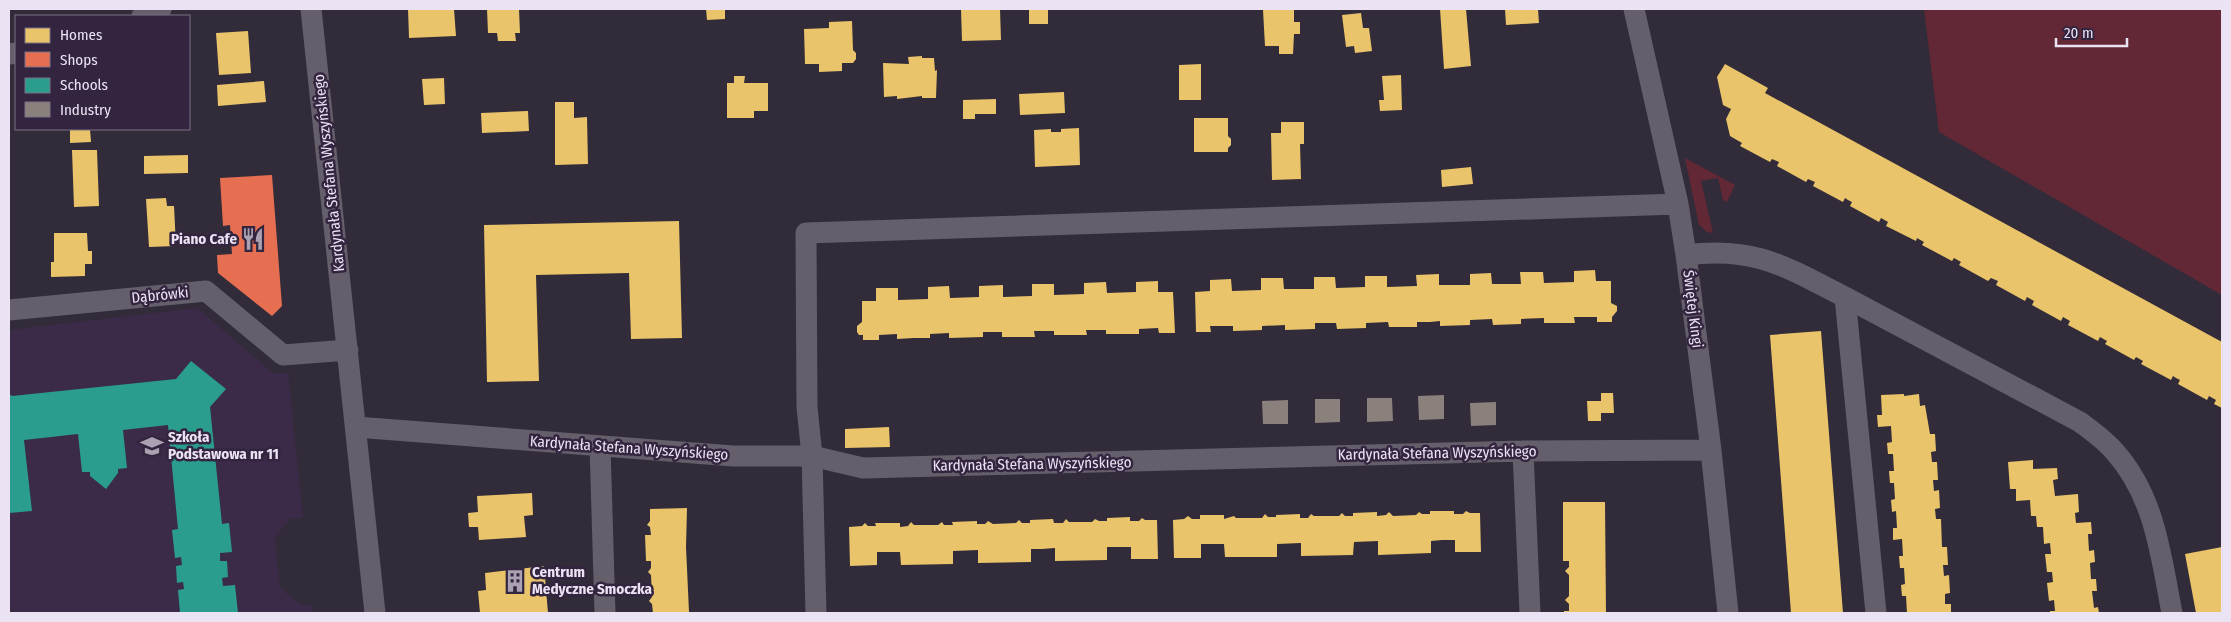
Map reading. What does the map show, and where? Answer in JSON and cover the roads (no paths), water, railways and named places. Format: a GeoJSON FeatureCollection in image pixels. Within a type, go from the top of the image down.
{"type":"FeatureCollection","features":[{"type":"Feature","properties":{"kind":"street"},"geometry":{"type":"LineString","coordinates":[[145,15],[162,9]]}},
{"type":"Feature","properties":{"kind":"street","name":"Kardynała Stefana Wyszyńskiego"},"geometry":{"type":"LineString","coordinates":[[311,9],[375,613]]}},
{"type":"Feature","properties":{"kind":"street","name":"Świętej Kingi"},"geometry":{"type":"LineString","coordinates":[[1634,9],[1678,204],[1686,255],[1711,450],[1728,613]]}},
{"type":"Feature","properties":{"kind":"street"},"geometry":{"type":"LineString","coordinates":[[816,613],[812,456],[807,407],[806,233],[1678,204]]}},
{"type":"Feature","properties":{"kind":"street"},"geometry":{"type":"LineString","coordinates":[[1686,255],[1726,252],[1755,256],[1791,269],[2080,422],[2110,446],[2137,482],[2149,507],[2172,613]]}},
{"type":"Feature","properties":{"kind":"street","name":"Dąbrówki"},"geometry":{"type":"LineString","coordinates":[[9,310],[206,291],[283,355],[348,350]]}},
{"type":"Feature","properties":{"kind":"street"},"geometry":{"type":"LineString","coordinates":[[1845,297],[1876,613]]}},
{"type":"Feature","properties":{"kind":"street","name":"Kardynała Stefana Wyszyńskiego"},"geometry":{"type":"LineString","coordinates":[[356,427],[733,456],[812,456],[863,468],[1523,451],[1711,450]]}},
{"type":"Feature","properties":{"kind":"street"},"geometry":{"type":"LineString","coordinates":[[600,446],[605,613]]}},
{"type":"Feature","properties":{"kind":"street"},"geometry":{"type":"LineString","coordinates":[[1523,451],[1530,613]]}},
{"type":"Feature","properties":{"kind":"place","name":"Piano Cafe"},"geometry":{"type":"Point","coordinates":[253,239]}},
{"type":"Feature","properties":{"kind":"place","name":"Szkoła Podstawowa nr 11"},"geometry":{"type":"Point","coordinates":[152,446]}},
{"type":"Feature","properties":{"kind":"place","name":"Centrum Medyczne Smoczka"},"geometry":{"type":"Point","coordinates":[515,581]}}]}
